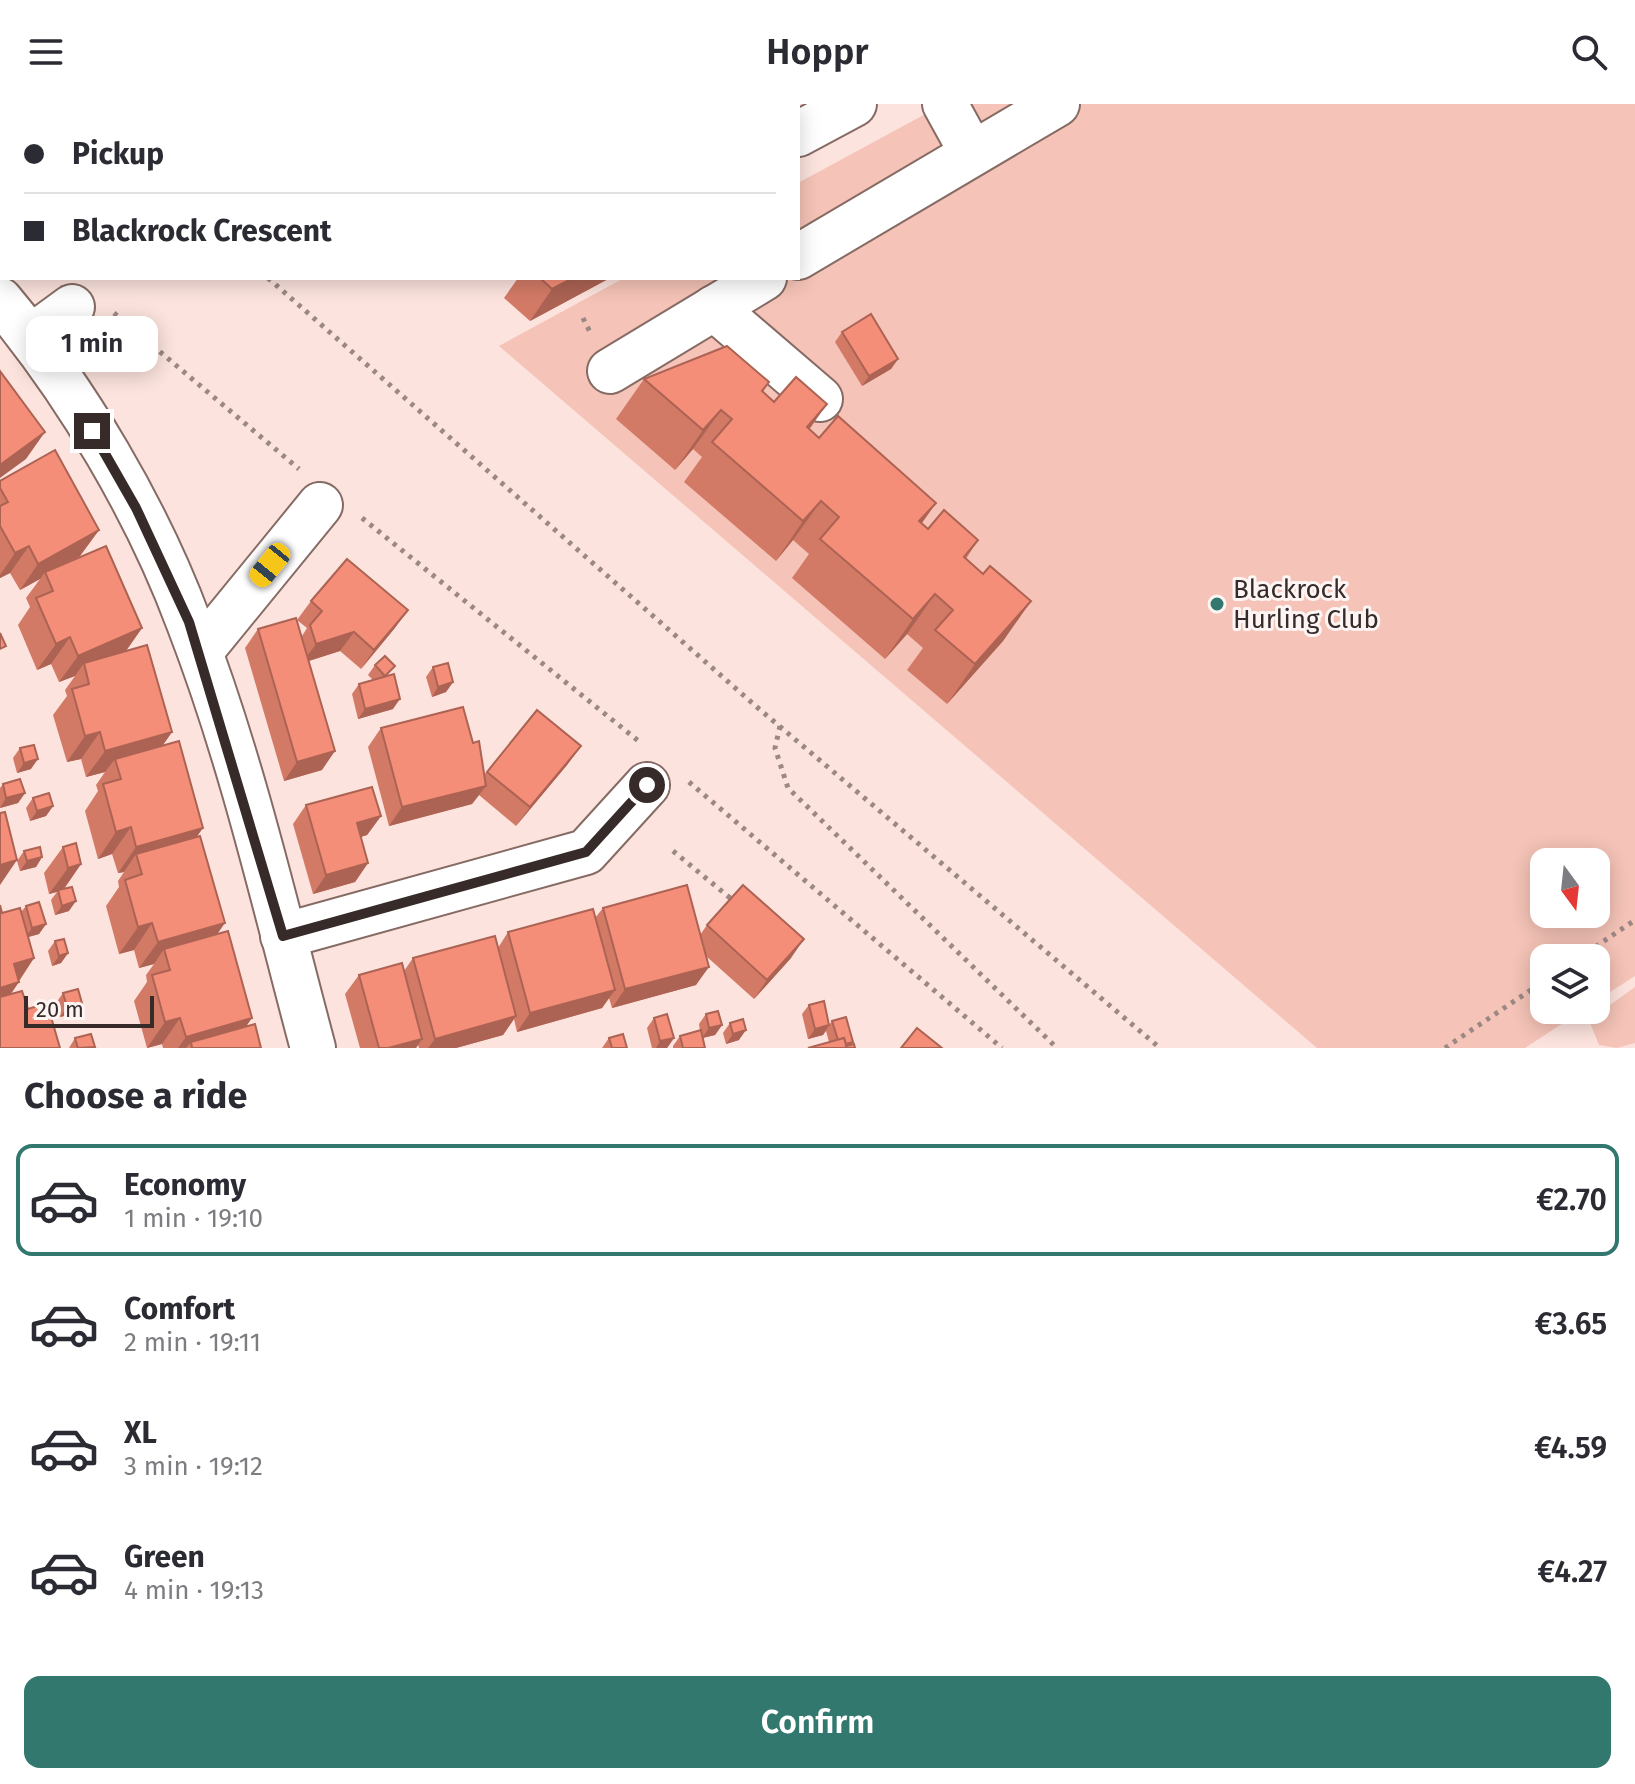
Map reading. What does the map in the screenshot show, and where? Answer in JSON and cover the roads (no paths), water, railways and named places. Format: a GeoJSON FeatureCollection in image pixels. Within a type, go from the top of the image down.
{"type":"FeatureCollection","features":[{"type":"Feature","properties":{"kind":"street"},"geometry":{"type":"LineString","coordinates":[[800,133],[854,104]]}},
{"type":"Feature","properties":{"kind":"street"},"geometry":{"type":"LineString","coordinates":[[945,104],[972,153]]}},
{"type":"Feature","properties":{"kind":"street"},"geometry":{"type":"LineString","coordinates":[[800,256],[1057,104]]}},
{"type":"Feature","properties":{"kind":"street"},"geometry":{"type":"LineString","coordinates":[[610,371],[761,280]]}},
{"type":"Feature","properties":{"kind":"street"},"geometry":{"type":"LineString","coordinates":[[0,300],[31,337],[77,405],[136,508],[200,652],[313,1048]]}},
{"type":"Feature","properties":{"kind":"street"},"geometry":{"type":"LineString","coordinates":[[31,337],[90,308]]}},
{"type":"Feature","properties":{"kind":"street"},"geometry":{"type":"LineString","coordinates":[[714,308],[820,399]]}},
{"type":"Feature","properties":{"kind":"street"},"geometry":{"type":"LineString","coordinates":[[200,652],[328,498]]}},
{"type":"Feature","properties":{"kind":"street"},"geometry":{"type":"LineString","coordinates":[[283,936],[586,852],[656,767]]}},
{"type":"Feature","properties":{"kind":"place","name":"Blackrock Hurling Club"},"geometry":{"type":"Point","coordinates":[1217,604]}}]}
